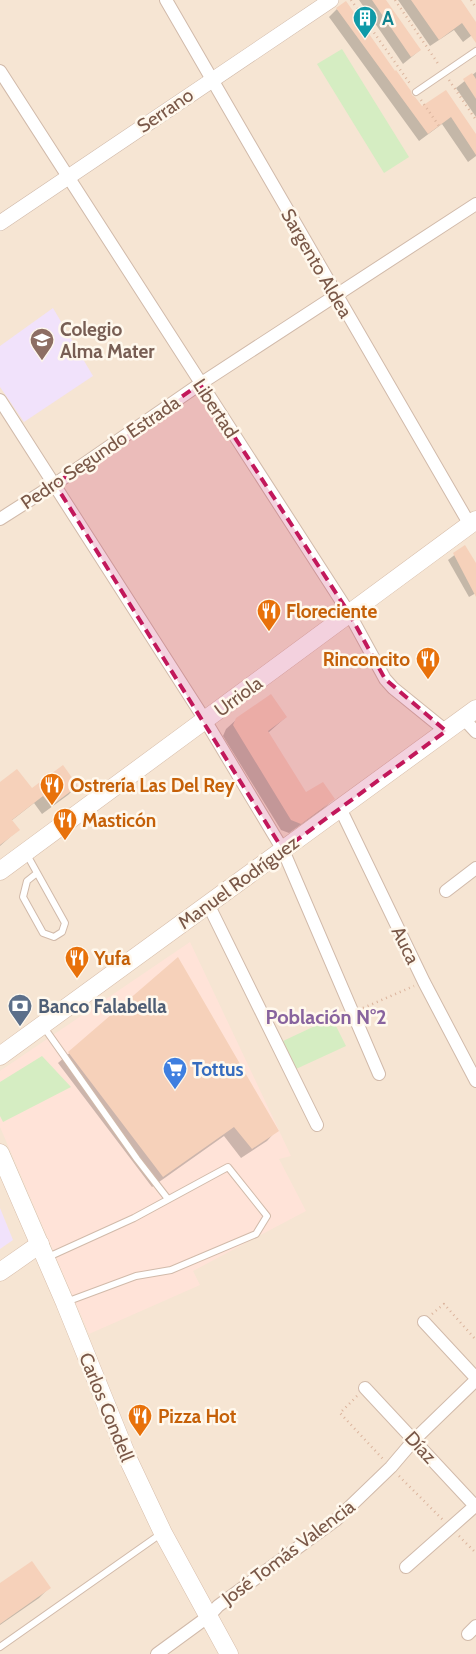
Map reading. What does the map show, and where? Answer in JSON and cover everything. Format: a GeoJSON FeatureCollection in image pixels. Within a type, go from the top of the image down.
{"type":"FeatureCollection","features":[{"type":"Feature","properties":{"kind":"main road","name":"Urriola"},"geometry":{"type":"LineString","coordinates":[[0,871],[473,522]]}},
{"type":"Feature","properties":{"kind":"main road","name":"Manuel Rodríguez"},"geometry":{"type":"LineString","coordinates":[[0,1056],[469,713]]}},
{"type":"Feature","properties":{"kind":"main road","name":"Carlos Condell"},"geometry":{"type":"LineString","coordinates":[[0,1153],[65,1303],[129,1462],[163,1533],[230,1654]]}},
{"type":"Feature","properties":{"kind":"main road"},"geometry":{"type":"LineString","coordinates":[[0,1272],[43,1251]]}},
{"type":"Feature","properties":{"kind":"street","name":"Sargento Aldea"},"geometry":{"type":"LineString","coordinates":[[166,0],[336,295],[473,522]]}},
{"type":"Feature","properties":{"kind":"street","name":"Serrano"},"geometry":{"type":"LineString","coordinates":[[0,223],[67,176],[331,0]]}},
{"type":"Feature","properties":{"kind":"street","name":"Libertad"},"geometry":{"type":"LineString","coordinates":[[0,71],[349,613],[386,679],[393,688],[446,731]]}},
{"type":"Feature","properties":{"kind":"street","name":"Pedro Segundo Estrada"},"geometry":{"type":"LineString","coordinates":[[0,519],[200,384],[476,204]]}},
{"type":"Feature","properties":{"kind":"street"},"geometry":{"type":"LineString","coordinates":[[0,400],[205,720],[283,850],[379,1074]]}},
{"type":"Feature","properties":{"kind":"street"},"geometry":{"type":"LineString","coordinates":[[469,713],[476,732]]}},
{"type":"Feature","properties":{"kind":"street","name":"Auca"},"geometry":{"type":"LineString","coordinates":[[340,808],[424,982],[476,1081]]}},
{"type":"Feature","properties":{"kind":"street"},"geometry":{"type":"LineString","coordinates":[[446,891],[476,868]]}},
{"type":"Feature","properties":{"kind":"street"},"geometry":{"type":"LineString","coordinates":[[208,904],[317,1125]]}},
{"type":"Feature","properties":{"kind":"street"},"geometry":{"type":"LineString","coordinates":[[424,1322],[476,1379]]}},
{"type":"Feature","properties":{"kind":"street","name":"José Tomás Valencia"},"geometry":{"type":"LineString","coordinates":[[157,1654],[209,1616],[218,1606],[337,1519],[391,1467],[414,1440],[476,1379]]}},
{"type":"Feature","properties":{"kind":"street","name":"Díaz"},"geometry":{"type":"LineString","coordinates":[[365,1388],[476,1507]]}},
{"type":"Feature","properties":{"kind":"street"},"geometry":{"type":"LineString","coordinates":[[406,1567],[476,1507]]}},
{"type":"Feature","properties":{"kind":"lane"},"geometry":{"type":"LineString","coordinates":[[416,92],[476,52]]}},
{"type":"Feature","properties":{"kind":"lane"},"geometry":{"type":"LineString","coordinates":[[26,852],[65,923],[62,932],[54,937],[42,933],[23,896],[27,881],[37,873]]}},
{"type":"Feature","properties":{"kind":"lane"},"geometry":{"type":"LineString","coordinates":[[42,1025],[168,1200]]}},
{"type":"Feature","properties":{"kind":"lane"},"geometry":{"type":"LineString","coordinates":[[43,1251],[134,1218],[228,1167],[267,1216],[256,1234],[171,1270],[136,1276],[65,1303]]}},
{"type":"Feature","properties":{"kind":"lane"},"geometry":{"type":"LineString","coordinates":[[0,1647],[163,1533]]}},
{"type":"Feature","properties":{"kind":"path"},"geometry":{"type":"LineString","coordinates":[[351,0],[439,126]]}},
{"type":"Feature","properties":{"kind":"path"},"geometry":{"type":"LineString","coordinates":[[395,0],[476,120]]}},
{"type":"Feature","properties":{"kind":"path"},"geometry":{"type":"LineString","coordinates":[[471,0],[476,8]]}},
{"type":"Feature","properties":{"kind":"path"},"geometry":{"type":"LineString","coordinates":[[352,1012],[424,982]]}},
{"type":"Feature","properties":{"kind":"path"},"geometry":{"type":"LineString","coordinates":[[424,1322],[444,1304],[476,1340]]}},
{"type":"Feature","properties":{"kind":"highlighted area"},"geometry":{"type":"Polygon","coordinates":[[[200,384],[349,613],[385,679],[446,731],[283,850],[55,484],[200,384]]]}},
{"type":"Feature","properties":{"kind":"shaded area"},"geometry":{"type":"Polygon","coordinates":[[[0,0],[476,0],[476,1654],[0,1654],[0,0]]]}},
{"type":"Feature","properties":{"kind":"shaded area","name":"Colegio Alma Mater"},"geometry":{"type":"Polygon","coordinates":[[[53,308],[93,376],[24,422],[0,387],[0,346],[53,308]]]}},
{"type":"Feature","properties":{"kind":"shaded area"},"geometry":{"type":"Polygon","coordinates":[[[190,942],[291,1156],[279,1159],[306,1211],[193,1271],[200,1285],[89,1334],[0,1127],[0,1071],[190,942]]]}},
{"type":"Feature","properties":{"kind":"shaded area"},"geometry":{"type":"Polygon","coordinates":[[[0,1208],[13,1240],[0,1249],[0,1208]]]}},
{"type":"Feature","properties":{"kind":"green space"},"geometry":{"type":"Polygon","coordinates":[[[342,49],[409,157],[384,173],[317,64],[342,49]]]}},
{"type":"Feature","properties":{"kind":"green space"},"geometry":{"type":"Polygon","coordinates":[[[332,1018],[346,1046],[296,1069],[283,1041],[332,1018]]]}},
{"type":"Feature","properties":{"kind":"green space"},"geometry":{"type":"Polygon","coordinates":[[[42,1056],[71,1087],[3,1122],[0,1116],[0,1082],[42,1056]]]}},
{"type":"Feature","properties":{"kind":"building"},"geometry":{"type":"Polygon","coordinates":[[[372,0],[386,0],[421,50],[411,57],[372,0]]]}},
{"type":"Feature","properties":{"kind":"building"},"geometry":{"type":"Polygon","coordinates":[[[411,0],[461,0],[476,22],[476,43],[462,23],[439,40],[411,0]]]}},
{"type":"Feature","properties":{"kind":"building"},"geometry":{"type":"Polygon","coordinates":[[[346,1],[412,95],[422,106],[446,90],[476,134],[476,155],[451,117],[428,134],[336,8],[346,1]]]}},
{"type":"Feature","properties":{"kind":"building"},"geometry":{"type":"Polygon","coordinates":[[[472,73],[476,79],[476,99],[463,79],[472,73]]]}},
{"type":"Feature","properties":{"kind":"building"},"geometry":{"type":"Polygon","coordinates":[[[465,545],[476,563],[476,597],[453,553],[465,545]]]}},
{"type":"Feature","properties":{"kind":"building"},"geometry":{"type":"Polygon","coordinates":[[[271,694],[287,717],[268,731],[306,792],[323,782],[335,799],[301,824],[291,820],[233,725],[236,718],[271,694]]]}},
{"type":"Feature","properties":{"kind":"building"},"geometry":{"type":"Polygon","coordinates":[[[63,765],[78,786],[51,806],[43,796],[12,820],[20,830],[0,845],[0,782],[17,769],[32,788],[63,765]]]}},
{"type":"Feature","properties":{"kind":"building","name":"Tottus"},"geometry":{"type":"Polygon","coordinates":[[[178,957],[279,1131],[252,1149],[234,1127],[163,1177],[68,1052],[178,957]]]}},
{"type":"Feature","properties":{"kind":"building"},"geometry":{"type":"Polygon","coordinates":[[[32,1561],[51,1588],[0,1624],[0,1583],[32,1561]]]}},
{"type":"Feature","properties":{"kind":"place","name":"A"},"geometry":{"type":"Point","coordinates":[365,39]}},
{"type":"Feature","properties":{"kind":"place","name":"Colegio Alma Mater"},"geometry":{"type":"Point","coordinates":[42,361]}},
{"type":"Feature","properties":{"kind":"place","name":"Floreciente"},"geometry":{"type":"Point","coordinates":[269,632]}},
{"type":"Feature","properties":{"kind":"place","name":"Rinconcito"},"geometry":{"type":"Point","coordinates":[428,680]}},
{"type":"Feature","properties":{"kind":"place","name":"Ostrería Las Del Rey"},"geometry":{"type":"Point","coordinates":[52,806]}},
{"type":"Feature","properties":{"kind":"place","name":"Masticón"},"geometry":{"type":"Point","coordinates":[65,841]}},
{"type":"Feature","properties":{"kind":"place","name":"Yufa"},"geometry":{"type":"Point","coordinates":[77,979]}},
{"type":"Feature","properties":{"kind":"place","name":"Banco Falabella"},"geometry":{"type":"Point","coordinates":[20,1027]}},
{"type":"Feature","properties":{"kind":"place","name":"Tottus"},"geometry":{"type":"Point","coordinates":[175,1090]}},
{"type":"Feature","properties":{"kind":"place","name":"Pizza Hot"},"geometry":{"type":"Point","coordinates":[140,1437]}},
{"type":"Feature","properties":{"kind":"district","name":"Población N°2"},"geometry":{"type":"Point","coordinates":[326,1017]}}]}
